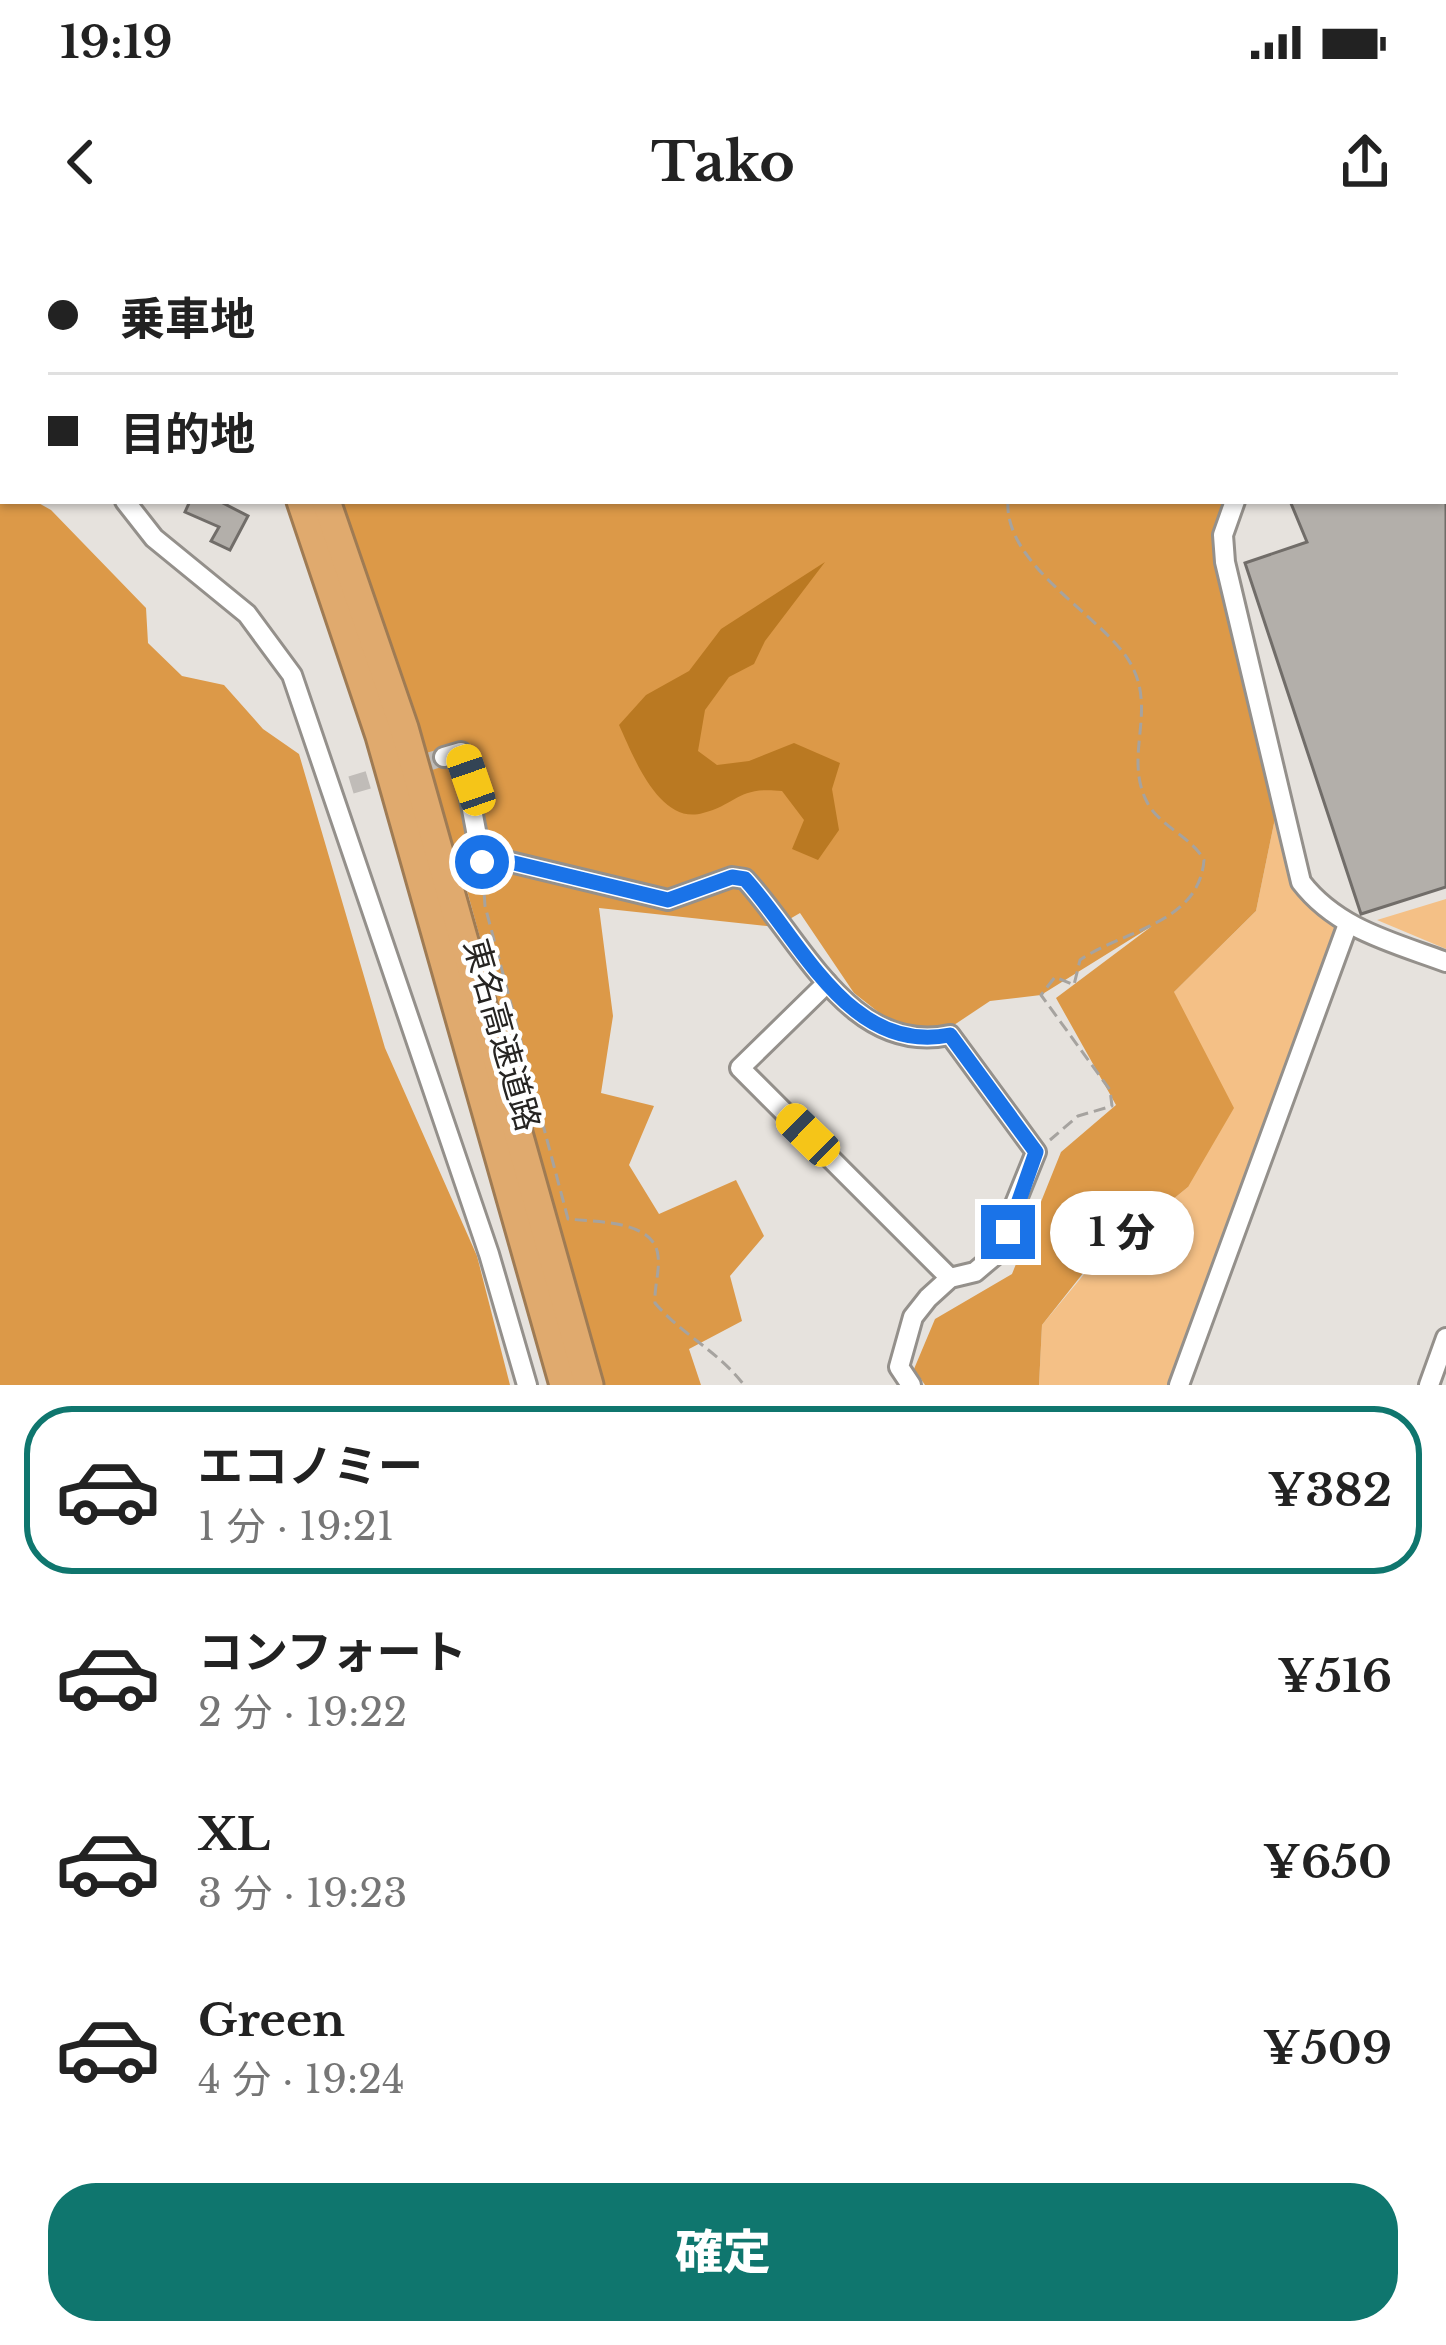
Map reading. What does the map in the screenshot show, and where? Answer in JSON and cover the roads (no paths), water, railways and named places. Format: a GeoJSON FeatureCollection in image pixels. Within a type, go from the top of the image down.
{"type":"FeatureCollection","features":[{"type":"Feature","properties":{"kind":"highway","name":"東名高速道路"},"geometry":{"type":"LineString","coordinates":[[302,504],[380,736],[564,1385]]}},
{"type":"Feature","properties":{"kind":"highway","name":"東名高速道路"},"geometry":{"type":"LineString","coordinates":[[327,504],[404,728],[589,1385]]}},
{"type":"Feature","properties":{"kind":"street"},"geometry":{"type":"LineString","coordinates":[[127,504],[154,538],[247,614],[292,675],[342,787],[527,1385]]}},
{"type":"Feature","properties":{"kind":"street"},"geometry":{"type":"LineString","coordinates":[[1234,504],[1223,535],[1226,562],[1301,882],[1321,908],[1348,924],[1446,962]]}},
{"type":"Feature","properties":{"kind":"street"},"geometry":{"type":"LineString","coordinates":[[444,757],[461,752],[482,862],[510,862],[668,900],[732,877],[745,879],[827,983],[869,1022],[899,1039],[950,1035],[1036,1152],[994,1256],[975,1272],[950,1278],[913,1317],[899,1367],[911,1385]]}},
{"type":"Feature","properties":{"kind":"street"},"geometry":{"type":"LineString","coordinates":[[1179,1385],[1348,924]]}},
{"type":"Feature","properties":{"kind":"street"},"geometry":{"type":"LineString","coordinates":[[827,983],[740,1068],[950,1278]]}},
{"type":"Feature","properties":{"kind":"street"},"geometry":{"type":"LineString","coordinates":[[1429,1385],[1446,1338]]}},
{"type":"Feature","properties":{"kind":"tunnel"},"geometry":{"type":"LineString","coordinates":[[351,785],[444,757]]}}]}
